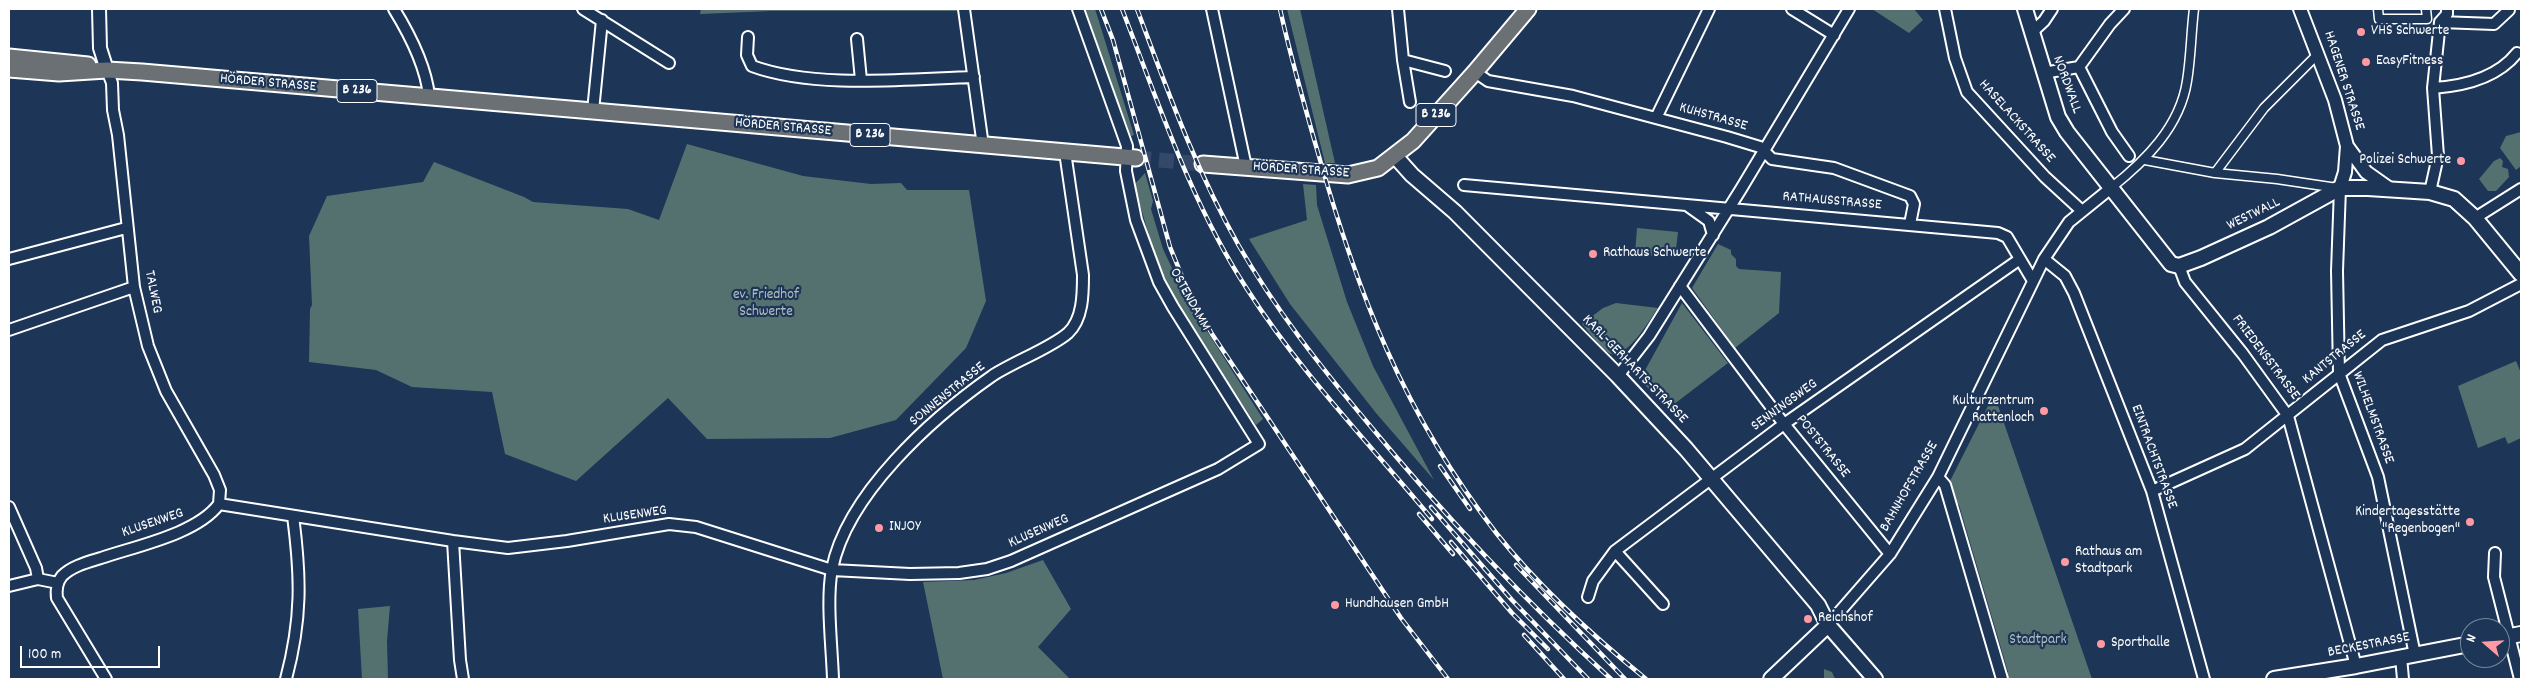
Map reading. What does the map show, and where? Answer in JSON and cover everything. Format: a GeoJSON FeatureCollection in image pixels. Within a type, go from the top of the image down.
{"type":"FeatureCollection","features":[{"type":"Feature","properties":{"kind":"main road","name":"B 236"},"geometry":{"type":"LineString","coordinates":[[1395,156],[1413,141],[1528,9]]}},
{"type":"Feature","properties":{"kind":"main road","name":"NORDWALL"},"geometry":{"type":"LineString","coordinates":[[2025,9],[2043,74],[2058,116],[2067,132],[2111,188]]}},
{"type":"Feature","properties":{"kind":"main road","name":"HÖRDER STRASSE"},"geometry":{"type":"LineString","coordinates":[[9,58],[77,62],[107,70]]}},
{"type":"Feature","properties":{"kind":"main road","name":"HÖRDER STRASSE"},"geometry":{"type":"LineString","coordinates":[[9,69],[59,73],[107,70],[429,96],[983,146],[1132,157]]}},
{"type":"Feature","properties":{"kind":"main road","name":"HÖRDER STRASSE"},"geometry":{"type":"LineString","coordinates":[[1203,164],[1348,175],[1378,168],[1395,156]]}},
{"type":"Feature","properties":{"kind":"main road","name":"KARL-GERHARTS-STRASSE"},"geometry":{"type":"LineString","coordinates":[[1395,156],[1412,175],[1455,212],[1618,376],[1711,478],[1818,605],[1828,625]]}},
{"type":"Feature","properties":{"kind":"main road","name":"FRIEDENSSTRASSE"},"geometry":{"type":"LineString","coordinates":[[2111,188],[2168,261],[2179,266]]}},
{"type":"Feature","properties":{"kind":"main road"},"geometry":{"type":"LineString","coordinates":[[2340,188],[2430,192],[2454,199],[2475,218],[2521,274]]}},
{"type":"Feature","properties":{"kind":"main road","name":"WESTWALL"},"geometry":{"type":"LineString","coordinates":[[2179,266],[2269,227],[2340,188]]}},
{"type":"Feature","properties":{"kind":"main road"},"geometry":{"type":"LineString","coordinates":[[1828,625],[1875,679]]}},
{"type":"Feature","properties":{"kind":"main road","name":"BAHNHOFSTRASSE"},"geometry":{"type":"LineString","coordinates":[[1771,679],[1828,625]]}},
{"type":"Feature","properties":{"kind":"main road","name":"BECKESTRASSE"},"geometry":{"type":"LineString","coordinates":[[2274,679],[2356,666],[2460,646]]}},
{"type":"Feature","properties":{"kind":"street"},"geometry":{"type":"LineString","coordinates":[[99,9],[100,48],[107,70]]}},
{"type":"Feature","properties":{"kind":"street"},"geometry":{"type":"LineString","coordinates":[[394,9],[405,27],[427,80],[429,96]]}},
{"type":"Feature","properties":{"kind":"street"},"geometry":{"type":"LineString","coordinates":[[583,9],[669,63]]}},
{"type":"Feature","properties":{"kind":"street"},"geometry":{"type":"LineString","coordinates":[[964,9],[983,146]]}},
{"type":"Feature","properties":{"kind":"street","name":"OSTENDAMM"},"geometry":{"type":"LineString","coordinates":[[1078,9],[1132,157],[1126,171],[1136,220],[1159,282],[1172,307],[1259,444]]}},
{"type":"Feature","properties":{"kind":"street"},"geometry":{"type":"LineString","coordinates":[[1212,9],[1246,167]]}},
{"type":"Feature","properties":{"kind":"street"},"geometry":{"type":"LineString","coordinates":[[1398,9],[1403,60],[1410,102]]}},
{"type":"Feature","properties":{"kind":"street"},"geometry":{"type":"LineString","coordinates":[[1656,118],[1709,9]]}},
{"type":"Feature","properties":{"kind":"street"},"geometry":{"type":"LineString","coordinates":[[1792,9],[1834,35]]}},
{"type":"Feature","properties":{"kind":"street"},"geometry":{"type":"LineString","coordinates":[[1618,376],[1645,343],[1713,235],[1849,9]]}},
{"type":"Feature","properties":{"kind":"street","name":"HASELACKSTRASSE"},"geometry":{"type":"LineString","coordinates":[[1945,9],[1955,58],[1967,92],[2045,177],[2082,211]]}},
{"type":"Feature","properties":{"kind":"street"},"geometry":{"type":"LineString","coordinates":[[2031,33],[2044,21],[2052,9]]}},
{"type":"Feature","properties":{"kind":"street"},"geometry":{"type":"LineString","coordinates":[[2043,74],[2079,67],[2110,24],[2124,9]]}},
{"type":"Feature","properties":{"kind":"street"},"geometry":{"type":"LineString","coordinates":[[2111,188],[2146,160],[2166,133],[2185,92],[2194,9]]}},
{"type":"Feature","properties":{"kind":"street","name":"HAGENER STRASSE"},"geometry":{"type":"LineString","coordinates":[[2300,9],[2335,100],[2347,146],[2345,172],[2340,188]]}},
{"type":"Feature","properties":{"kind":"street"},"geometry":{"type":"LineString","coordinates":[[2378,9],[2379,19],[2398,20],[2426,19],[2426,9]]}},
{"type":"Feature","properties":{"kind":"street"},"geometry":{"type":"LineString","coordinates":[[2440,22],[2494,24],[2509,10]]}},
{"type":"Feature","properties":{"kind":"street"},"geometry":{"type":"LineString","coordinates":[[2430,192],[2438,156],[2433,88],[2440,22],[2447,11]]}},
{"type":"Feature","properties":{"kind":"street"},"geometry":{"type":"LineString","coordinates":[[593,111],[602,20]]}},
{"type":"Feature","properties":{"kind":"street"},"geometry":{"type":"LineString","coordinates":[[748,37],[747,55],[752,66],[767,72],[803,78],[861,80],[974,78]]}},
{"type":"Feature","properties":{"kind":"street"},"geometry":{"type":"LineString","coordinates":[[858,39],[861,80]]}},
{"type":"Feature","properties":{"kind":"street"},"geometry":{"type":"LineString","coordinates":[[2433,88],[2459,86],[2482,78],[2507,66],[2517,53]]}},
{"type":"Feature","properties":{"kind":"street"},"geometry":{"type":"LineString","coordinates":[[2215,173],[2264,108],[2318,54]]}},
{"type":"Feature","properties":{"kind":"street"},"geometry":{"type":"LineString","coordinates":[[1403,60],[1445,71]]}},
{"type":"Feature","properties":{"kind":"street"},"geometry":{"type":"LineString","coordinates":[[2079,67],[2112,132],[2138,166]]}},
{"type":"Feature","properties":{"kind":"street","name":"TALWEG"},"geometry":{"type":"LineString","coordinates":[[107,70],[112,83],[126,228],[134,287],[148,346],[166,391],[214,475],[220,490],[219,504]]}},
{"type":"Feature","properties":{"kind":"street","name":"KUHSTRASSE"},"geometry":{"type":"LineString","coordinates":[[1475,72],[1488,81],[1573,96],[1760,147],[1772,159],[1834,168],[1910,196],[1914,204],[1910,224]]}},
{"type":"Feature","properties":{"kind":"street"},"geometry":{"type":"LineString","coordinates":[[2347,146],[2366,172],[2390,189]]}},
{"type":"Feature","properties":{"kind":"street","name":"SONNENSTRASSE"},"geometry":{"type":"LineString","coordinates":[[833,679],[832,570],[853,518],[868,494],[923,433],[992,376],[1068,332],[1075,322],[1082,303],[1083,275],[1065,152]]}},
{"type":"Feature","properties":{"kind":"street"},"geometry":{"type":"LineString","coordinates":[[2146,160],[2215,173],[2340,188]]}},
{"type":"Feature","properties":{"kind":"street","name":"RATHAUSSTRASSE"},"geometry":{"type":"LineString","coordinates":[[1464,185],[1516,188],[1522,191],[1687,206],[1974,229],[1998,233],[2007,237],[2032,281]]}},
{"type":"Feature","properties":{"kind":"street","name":"BAHNHOFSTRASSE"},"geometry":{"type":"LineString","coordinates":[[1828,625],[1890,554],[1938,477],[2044,259],[2069,222],[2111,188]]}},
{"type":"Feature","properties":{"kind":"street","name":"WILHELMSTRASSE"},"geometry":{"type":"LineString","coordinates":[[2340,188],[2337,271],[2339,373],[2378,477],[2408,656],[2403,679]]}},
{"type":"Feature","properties":{"kind":"street"},"geometry":{"type":"LineString","coordinates":[[2475,218],[2521,189]]}},
{"type":"Feature","properties":{"kind":"street","name":"RATHAUSSTRASSE"},"geometry":{"type":"LineString","coordinates":[[1687,206],[1709,221],[1713,235]]}},
{"type":"Feature","properties":{"kind":"street"},"geometry":{"type":"LineString","coordinates":[[9,259],[126,228]]}},
{"type":"Feature","properties":{"kind":"street","name":"SENNINGSWEG"},"geometry":{"type":"LineString","coordinates":[[1588,597],[1593,580],[1615,551],[1784,424],[2020,259]]}},
{"type":"Feature","properties":{"kind":"street","name":"EINTRACHTSTRASSE"},"geometry":{"type":"LineString","coordinates":[[2044,259],[2065,276],[2074,293],[2152,491],[2204,679]]}},
{"type":"Feature","properties":{"kind":"street","name":"FRIEDENSSTRASSE"},"geometry":{"type":"LineString","coordinates":[[2179,266],[2185,282],[2288,416],[2356,666]]}},
{"type":"Feature","properties":{"kind":"street","name":"KANTSTRASSE"},"geometry":{"type":"LineString","coordinates":[[2152,491],[2245,449],[2382,340],[2469,311],[2521,284]]}},
{"type":"Feature","properties":{"kind":"street","name":"POSTSTRASSE"},"geometry":{"type":"LineString","coordinates":[[1680,286],[1784,424],[1890,554]]}},
{"type":"Feature","properties":{"kind":"street"},"geometry":{"type":"LineString","coordinates":[[9,330],[134,287]]}},
{"type":"Feature","properties":{"kind":"street","name":"KLUSENWEG"},"geometry":{"type":"LineString","coordinates":[[58,583],[65,574],[87,562],[192,528],[212,514],[219,504],[508,548],[567,541],[669,524],[696,527],[832,570],[910,574],[959,573],[1011,561],[1218,469],[1259,444]]}},
{"type":"Feature","properties":{"kind":"street"},"geometry":{"type":"LineString","coordinates":[[1938,477],[1945,485],[2002,679]]}},
{"type":"Feature","properties":{"kind":"street"},"geometry":{"type":"LineString","coordinates":[[9,508],[36,568],[38,579]]}},
{"type":"Feature","properties":{"kind":"street"},"geometry":{"type":"LineString","coordinates":[[286,679],[298,625],[300,597],[294,516]]}},
{"type":"Feature","properties":{"kind":"street"},"geometry":{"type":"LineString","coordinates":[[453,541],[460,660],[463,679]]}},
{"type":"Feature","properties":{"kind":"street"},"geometry":{"type":"LineString","coordinates":[[1615,551],[1663,604]]}},
{"type":"Feature","properties":{"kind":"street"},"geometry":{"type":"LineString","coordinates":[[2495,553],[2494,577],[2505,618]]}},
{"type":"Feature","properties":{"kind":"street"},"geometry":{"type":"LineString","coordinates":[[9,586],[38,579],[58,583],[57,598],[106,679]]}},
{"type":"Feature","properties":{"kind":"street"},"geometry":{"type":"LineString","coordinates":[[2510,636],[2520,679]]}},
{"type":"Feature","properties":{"kind":"green space"},"geometry":{"type":"Polygon","coordinates":[[[701,9],[959,9],[960,11],[772,11],[700,14],[701,9]]]}},
{"type":"Feature","properties":{"kind":"green space"},"geometry":{"type":"Polygon","coordinates":[[[1083,9],[1095,9],[1134,135],[1131,136],[1083,9]]]}},
{"type":"Feature","properties":{"kind":"green space"},"geometry":{"type":"Polygon","coordinates":[[[1287,9],[1300,9],[1335,163],[1325,163],[1287,9]]]}},
{"type":"Feature","properties":{"kind":"green space"},"geometry":{"type":"Polygon","coordinates":[[[1872,9],[1914,9],[1923,20],[1909,33],[1872,9]]]}},
{"type":"Feature","properties":{"kind":"green space"},"geometry":{"type":"Polygon","coordinates":[[[2521,132],[2521,166],[2516,170],[2500,148],[2506,136],[2521,132]]]}},
{"type":"Feature","properties":{"kind":"green space","name":"ev. Friedhof Schwerte"},"geometry":{"type":"Polygon","coordinates":[[[687,144],[803,176],[871,184],[901,183],[907,190],[969,190],[986,301],[966,348],[896,420],[830,438],[707,439],[668,398],[576,481],[505,454],[492,392],[412,387],[376,370],[309,362],[310,309],[312,305],[309,236],[327,196],[423,182],[434,162],[533,202],[628,209],[659,220],[687,144]]]}},
{"type":"Feature","properties":{"kind":"green space"},"geometry":{"type":"Polygon","coordinates":[[[2500,158],[2503,161],[2502,167],[2508,169],[2509,177],[2496,191],[2488,191],[2479,179],[2494,161],[2500,158]]]}},
{"type":"Feature","properties":{"kind":"green space"},"geometry":{"type":"Polygon","coordinates":[[[1145,173],[1153,201],[1151,209],[1163,249],[1187,300],[1263,419],[1256,425],[1176,303],[1157,262],[1134,185],[1145,173]]]}},
{"type":"Feature","properties":{"kind":"green space"},"geometry":{"type":"Polygon","coordinates":[[[1303,184],[1316,185],[1317,205],[1347,302],[1373,366],[1434,480],[1376,413],[1290,304],[1249,239],[1307,220],[1303,184]]]}},
{"type":"Feature","properties":{"kind":"green space"},"geometry":{"type":"Polygon","coordinates":[[[1637,228],[1678,232],[1675,258],[1635,254],[1637,228]]]}},
{"type":"Feature","properties":{"kind":"green space"},"geometry":{"type":"Polygon","coordinates":[[[1718,244],[1731,250],[1731,254],[1736,259],[1736,266],[1739,269],[1781,272],[1779,313],[1735,348],[1692,288],[1718,244]]]}},
{"type":"Feature","properties":{"kind":"green space"},"geometry":{"type":"Polygon","coordinates":[[[1616,303],[1658,308],[1629,346],[1622,352],[1615,354],[1609,353],[1602,347],[1582,324],[1603,308],[1616,303]]]}},
{"type":"Feature","properties":{"kind":"green space"},"geometry":{"type":"Polygon","coordinates":[[[1682,303],[1728,363],[1669,408],[1646,386],[1643,374],[1682,303]]]}},
{"type":"Feature","properties":{"kind":"green space"},"geometry":{"type":"Polygon","coordinates":[[[2516,361],[2521,373],[2521,438],[2508,444],[2505,437],[2478,448],[2458,386],[2516,361]]]}},
{"type":"Feature","properties":{"kind":"green space","name":"Stadtpark"},"geometry":{"type":"Polygon","coordinates":[[[1994,394],[2092,679],[2006,679],[2005,675],[2008,672],[1959,505],[1954,502],[1950,481],[1994,394]]]}},
{"type":"Feature","properties":{"kind":"green space"},"geometry":{"type":"Polygon","coordinates":[[[1043,560],[1071,609],[1038,647],[1070,679],[943,679],[923,582],[974,580],[1006,573],[1043,560]]]}},
{"type":"Feature","properties":{"kind":"green space"},"geometry":{"type":"Polygon","coordinates":[[[390,606],[387,641],[388,679],[362,679],[358,609],[390,606]]]}},
{"type":"Feature","properties":{"kind":"green space"},"geometry":{"type":"Polygon","coordinates":[[[1824,669],[1832,672],[1835,679],[1824,679],[1824,669]]]}},
{"type":"Feature","properties":{"kind":"tunnel"},"geometry":{"type":"LineString","coordinates":[[1136,158],[1203,164]]}},
{"type":"Feature","properties":{"kind":"railway"},"geometry":{"type":"LineString","coordinates":[[1101,9],[1113,40],[1170,247],[1188,291],[1212,334],[1401,618],[1448,679]]}},
{"type":"Feature","properties":{"kind":"railway"},"geometry":{"type":"LineString","coordinates":[[1122,9],[1163,117],[1193,188],[1227,256],[1247,289],[1312,378],[1432,519]]}},
{"type":"Feature","properties":{"kind":"railway"},"geometry":{"type":"LineString","coordinates":[[1137,9],[1183,129],[1209,189],[1253,270],[1283,315],[1350,401],[1424,489],[1515,587],[1611,679]]}},
{"type":"Feature","properties":{"kind":"railway"},"geometry":{"type":"LineString","coordinates":[[1280,9],[1311,129],[1348,251],[1387,349],[1409,397],[1464,489],[1497,534],[1568,611],[1646,679]]}},
{"type":"Feature","properties":{"kind":"railway"},"geometry":{"type":"LineString","coordinates":[[1440,466],[1470,509]]}},
{"type":"Feature","properties":{"kind":"railway"},"geometry":{"type":"LineString","coordinates":[[1431,507],[1512,600],[1588,679]]}},
{"type":"Feature","properties":{"kind":"railway"},"geometry":{"type":"LineString","coordinates":[[1419,514],[1453,554]]}},
{"type":"Feature","properties":{"kind":"railway"},"geometry":{"type":"LineString","coordinates":[[1451,542],[1512,613],[1548,649]]}},
{"type":"Feature","properties":{"kind":"railway"},"geometry":{"type":"LineString","coordinates":[[1516,565],[1625,679]]}},
{"type":"Feature","properties":{"kind":"railway"},"geometry":{"type":"LineString","coordinates":[[1524,635],[1564,679]]}},
{"type":"Feature","properties":{"kind":"place","name":"VHS Schwerte"},"geometry":{"type":"Point","coordinates":[2361,32]}},
{"type":"Feature","properties":{"kind":"place","name":"EasyFitness"},"geometry":{"type":"Point","coordinates":[2366,62]}},
{"type":"Feature","properties":{"kind":"place","name":"Polizei Schwerte"},"geometry":{"type":"Point","coordinates":[2461,161]}},
{"type":"Feature","properties":{"kind":"place","name":"Rathaus Schwerte"},"geometry":{"type":"Point","coordinates":[1593,254]}},
{"type":"Feature","properties":{"kind":"place","name":"Kulturzentrum Rattenloch"},"geometry":{"type":"Point","coordinates":[2044,411]}},
{"type":"Feature","properties":{"kind":"place","name":"Kindertagesstätte \"Regenbogen\""},"geometry":{"type":"Point","coordinates":[2470,522]}},
{"type":"Feature","properties":{"kind":"place","name":"INJOY"},"geometry":{"type":"Point","coordinates":[879,528]}},
{"type":"Feature","properties":{"kind":"place","name":"Rathaus am Stadtpark"},"geometry":{"type":"Point","coordinates":[2065,562]}},
{"type":"Feature","properties":{"kind":"place","name":"Hundhausen GmbH"},"geometry":{"type":"Point","coordinates":[1335,605]}},
{"type":"Feature","properties":{"kind":"place","name":"Reichshof"},"geometry":{"type":"Point","coordinates":[1808,619]}},
{"type":"Feature","properties":{"kind":"place","name":"Sporthalle"},"geometry":{"type":"Point","coordinates":[2101,644]}}]}
